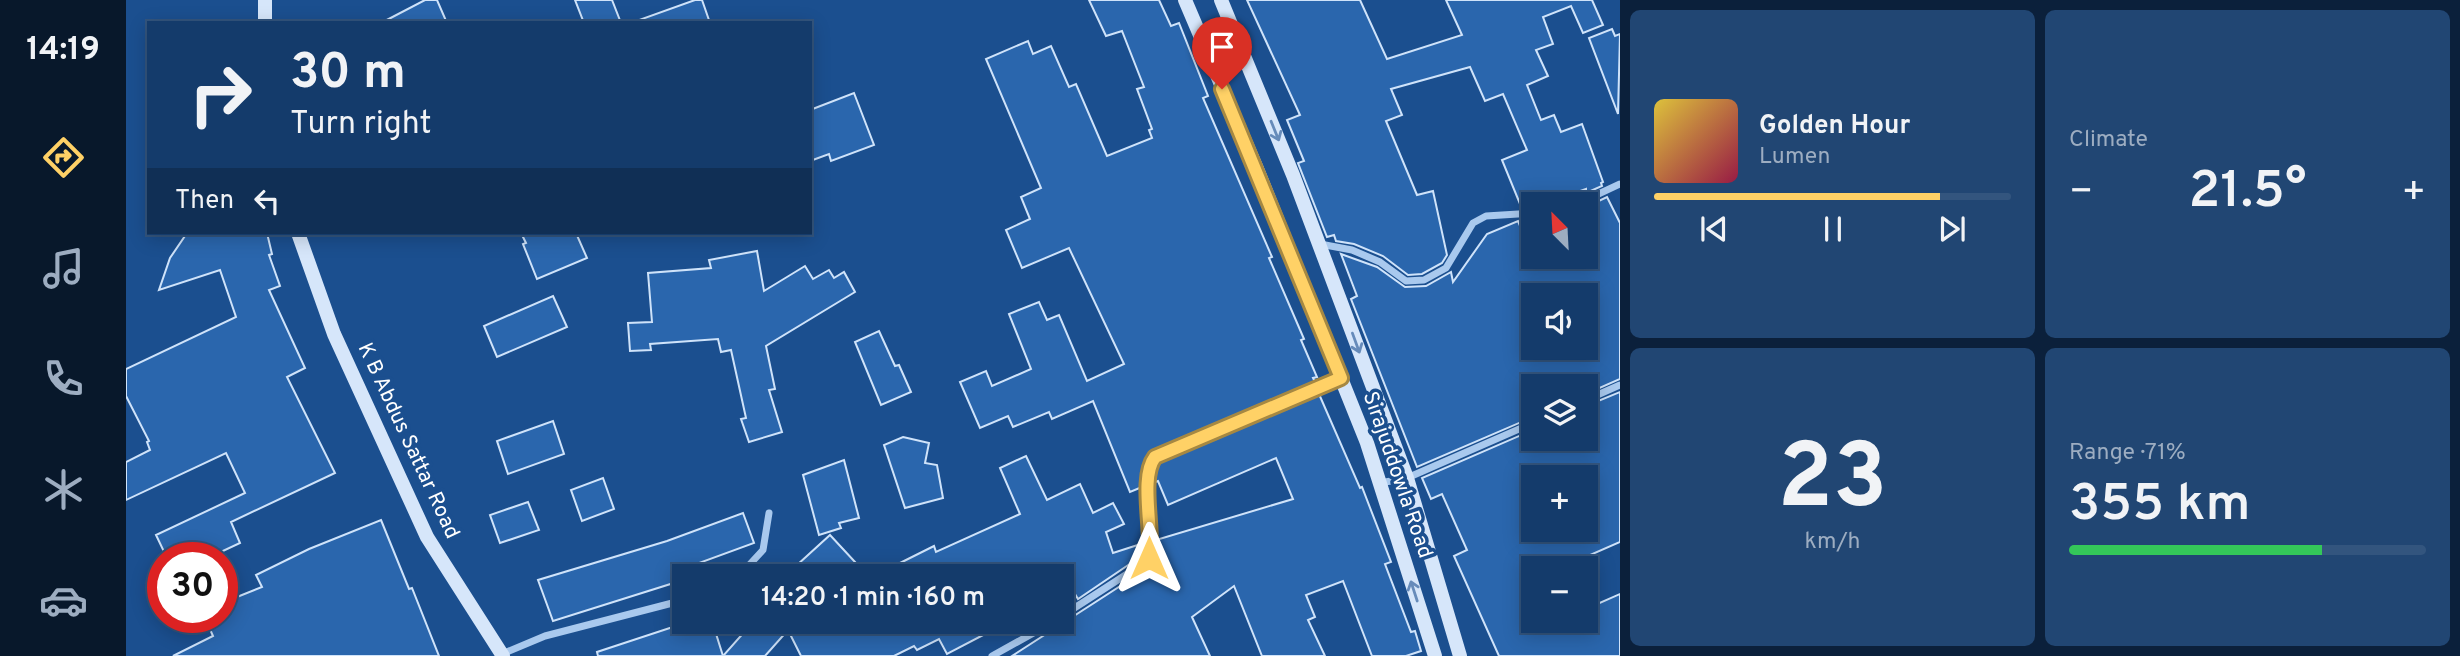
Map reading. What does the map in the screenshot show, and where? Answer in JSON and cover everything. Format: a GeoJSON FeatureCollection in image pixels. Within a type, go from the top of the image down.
{"type":"FeatureCollection","features":[{"type":"Feature","properties":{"kind":"main road"},"geometry":{"type":"LineString","coordinates":[[265,0],[265,21]]}},
{"type":"Feature","properties":{"kind":"main road","name":"Sirajuddowla Road"},"geometry":{"type":"LineString","coordinates":[[1185,0],[1367,443],[1435,656]]}},
{"type":"Feature","properties":{"kind":"main road","name":"Sirajuddowla Road"},"geometry":{"type":"LineString","coordinates":[[1221,0],[1288,163],[1407,478],[1460,656]]}},
{"type":"Feature","properties":{"kind":"main road","name":"K B Abdus Sattar Road"},"geometry":{"type":"LineString","coordinates":[[299,235],[334,334],[427,537],[502,655]]}},
{"type":"Feature","properties":{"kind":"street"},"geometry":{"type":"LineString","coordinates":[[1598,194],[1620,184]]}},
{"type":"Feature","properties":{"kind":"street"},"geometry":{"type":"LineString","coordinates":[[1319,244],[1352,250],[1380,262],[1406,281],[1424,280],[1446,268],[1473,223],[1486,216],[1521,214]]}},
{"type":"Feature","properties":{"kind":"street"},"geometry":{"type":"LineString","coordinates":[[1074,608],[1149,558],[1151,547],[1147,510],[1150,468],[1155,457],[1341,378]]}},
{"type":"Feature","properties":{"kind":"street"},"geometry":{"type":"LineString","coordinates":[[1598,395],[1620,385]]}},
{"type":"Feature","properties":{"kind":"street"},"geometry":{"type":"LineString","coordinates":[[1380,483],[1407,478],[1521,428]]}},
{"type":"Feature","properties":{"kind":"street"},"geometry":{"type":"LineString","coordinates":[[750,564],[763,550],[769,513]]}},
{"type":"Feature","properties":{"kind":"street"},"geometry":{"type":"LineString","coordinates":[[502,655],[545,636],[672,603]]}},
{"type":"Feature","properties":{"kind":"street"},"geometry":{"type":"LineString","coordinates":[[996,656],[1033,634]]}},
{"type":"Feature","properties":{"kind":"building"},"geometry":{"type":"Polygon","coordinates":[[[425,0],[437,0],[446,21],[385,21],[425,0]]]}},
{"type":"Feature","properties":{"kind":"building"},"geometry":{"type":"Polygon","coordinates":[[[575,0],[612,0],[620,21],[583,21],[575,0]]]}},
{"type":"Feature","properties":{"kind":"building"},"geometry":{"type":"Polygon","coordinates":[[[695,0],[702,0],[709,21],[639,21],[695,0]]]}},
{"type":"Feature","properties":{"kind":"building"},"geometry":{"type":"Polygon","coordinates":[[[1089,0],[1159,0],[1171,26],[1179,23],[1208,96],[1203,98],[1272,257],[1269,258],[1304,339],[1301,340],[1317,377],[1313,378],[1315,382],[1153,451],[1144,466],[1142,487],[1130,492],[1093,401],[1052,419],[1049,412],[1013,427],[1008,416],[980,428],[960,382],[986,371],[992,386],[1031,369],[1009,314],[1039,302],[1047,320],[1059,315],[1087,381],[1124,364],[1069,248],[1022,268],[1006,230],[1030,219],[1021,197],[1041,188],[986,59],[1028,41],[1033,54],[1051,46],[1069,87],[1076,84],[1107,156],[1152,138],[1149,130],[1152,129],[1137,89],[1144,87],[1122,31],[1106,36],[1089,0]]]}},
{"type":"Feature","properties":{"kind":"building"},"geometry":{"type":"Polygon","coordinates":[[[1247,0],[1360,0],[1387,59],[1462,35],[1446,0],[1592,0],[1603,25],[1583,33],[1571,6],[1543,17],[1553,44],[1536,50],[1548,76],[1527,85],[1541,120],[1554,115],[1561,132],[1582,124],[1603,182],[1602,186],[1588,192],[1586,189],[1578,192],[1521,192],[1520,204],[1502,160],[1527,150],[1503,94],[1485,101],[1470,67],[1391,89],[1402,115],[1386,121],[1417,195],[1433,191],[1447,255],[1442,263],[1422,274],[1408,275],[1383,256],[1354,244],[1336,241],[1334,235],[1327,237],[1298,163],[1304,161],[1287,120],[1300,115],[1247,0]]]}},
{"type":"Feature","properties":{"kind":"building"},"geometry":{"type":"Polygon","coordinates":[[[1612,29],[1615,36],[1620,34],[1618,114],[1589,38],[1612,29]]]}},
{"type":"Feature","properties":{"kind":"building"},"geometry":{"type":"Polygon","coordinates":[[[854,93],[874,145],[831,161],[829,154],[812,160],[812,109],[854,93]]]}},
{"type":"Feature","properties":{"kind":"building"},"geometry":{"type":"Polygon","coordinates":[[[1607,197],[1620,223],[1620,379],[1598,389],[1598,374],[1521,374],[1521,422],[1417,467],[1351,299],[1357,296],[1341,254],[1377,267],[1405,287],[1426,286],[1451,272],[1453,282],[1487,234],[1518,221],[1521,228],[1521,270],[1598,270],[1598,201],[1607,197]]]}},
{"type":"Feature","properties":{"kind":"building"},"geometry":{"type":"Polygon","coordinates":[[[186,235],[267,235],[272,254],[269,255],[280,286],[269,290],[305,368],[287,377],[335,473],[231,522],[240,543],[238,544],[159,542],[156,535],[245,493],[226,453],[126,500],[126,462],[150,450],[149,441],[126,396],[126,369],[236,317],[220,270],[159,290],[170,258],[186,235]]]}},
{"type":"Feature","properties":{"kind":"building"},"geometry":{"type":"Polygon","coordinates":[[[522,235],[577,235],[587,258],[537,279],[523,244],[526,243],[522,235]]]}},
{"type":"Feature","properties":{"kind":"building"},"geometry":{"type":"Polygon","coordinates":[[[757,251],[764,291],[805,266],[813,279],[829,270],[834,278],[844,272],[855,292],[766,346],[775,389],[769,390],[782,432],[749,442],[741,419],[746,418],[731,350],[721,352],[718,339],[650,344],[651,350],[630,351],[628,323],[652,322],[648,273],[711,268],[709,260],[757,251]]]}},
{"type":"Feature","properties":{"kind":"building"},"geometry":{"type":"Polygon","coordinates":[[[553,296],[567,327],[497,357],[484,326],[553,296]]]}},
{"type":"Feature","properties":{"kind":"building"},"geometry":{"type":"Polygon","coordinates":[[[879,331],[911,392],[881,405],[855,342],[879,331]]]}},
{"type":"Feature","properties":{"kind":"building"},"geometry":{"type":"Polygon","coordinates":[[[1620,392],[1620,542],[1588,556],[1521,556],[1521,633],[1598,633],[1598,604],[1620,594],[1620,656],[1499,656],[1454,556],[1467,550],[1442,494],[1431,499],[1422,478],[1521,435],[1521,451],[1598,451],[1598,401],[1620,392]]]}},
{"type":"Feature","properties":{"kind":"building"},"geometry":{"type":"Polygon","coordinates":[[[1319,394],[1360,488],[1362,487],[1391,562],[1385,564],[1411,632],[1415,631],[1421,651],[1406,656],[1372,656],[1343,581],[1306,595],[1315,617],[1308,620],[1325,656],[1262,656],[1234,586],[1192,617],[1210,656],[1012,656],[1046,634],[1074,634],[1074,616],[1145,570],[1154,560],[1156,540],[1293,499],[1276,458],[1168,505],[1158,481],[1155,482],[1160,462],[1319,394]]]}},
{"type":"Feature","properties":{"kind":"building"},"geometry":{"type":"Polygon","coordinates":[[[553,421],[564,454],[508,474],[497,441],[553,421]]]}},
{"type":"Feature","properties":{"kind":"building"},"geometry":{"type":"Polygon","coordinates":[[[903,437],[929,443],[925,463],[937,465],[943,498],[905,508],[884,445],[903,437]]]}},
{"type":"Feature","properties":{"kind":"building"},"geometry":{"type":"Polygon","coordinates":[[[1026,456],[1047,500],[1080,484],[1093,513],[1113,503],[1124,524],[1106,532],[1113,553],[1144,543],[1143,555],[1078,599],[1074,592],[1074,564],[898,564],[934,546],[936,552],[1020,514],[1000,468],[1026,456]]]}},
{"type":"Feature","properties":{"kind":"building"},"geometry":{"type":"Polygon","coordinates":[[[844,460],[859,518],[839,523],[841,528],[819,535],[803,475],[844,460]]]}},
{"type":"Feature","properties":{"kind":"building"},"geometry":{"type":"Polygon","coordinates":[[[603,478],[614,509],[582,521],[571,490],[603,478]]]}},
{"type":"Feature","properties":{"kind":"building"},"geometry":{"type":"Polygon","coordinates":[[[528,502],[539,530],[500,543],[490,515],[528,502]]]}},
{"type":"Feature","properties":{"kind":"building"},"geometry":{"type":"Polygon","coordinates":[[[743,513],[754,543],[696,564],[672,564],[672,584],[553,621],[538,580],[667,541],[743,513]]]}},
{"type":"Feature","properties":{"kind":"building"},"geometry":{"type":"Polygon","coordinates":[[[381,520],[439,656],[173,656],[213,636],[212,633],[238,633],[238,597],[262,587],[256,575],[309,549],[381,520]]]}},
{"type":"Feature","properties":{"kind":"building"},"geometry":{"type":"Polygon","coordinates":[[[830,535],[857,564],[798,564],[830,535]]]}},
{"type":"Feature","properties":{"kind":"building"},"geometry":{"type":"Polygon","coordinates":[[[672,627],[672,634],[716,634],[723,656],[598,656],[597,652],[672,627]]]}},
{"type":"Feature","properties":{"kind":"building"},"geometry":{"type":"Polygon","coordinates":[[[742,634],[784,634],[765,656],[723,656],[742,634]]]}},
{"type":"Feature","properties":{"kind":"building"},"geometry":{"type":"Polygon","coordinates":[[[790,634],[985,634],[947,654],[939,639],[917,650],[914,646],[894,656],[801,656],[790,634]]]}},
{"type":"Feature","properties":{"kind":"route"},"geometry":{"type":"LineString","coordinates":[[1149,558],[1151,547],[1147,510],[1150,468],[1155,457],[1341,378],[1222,89]]}}]}
